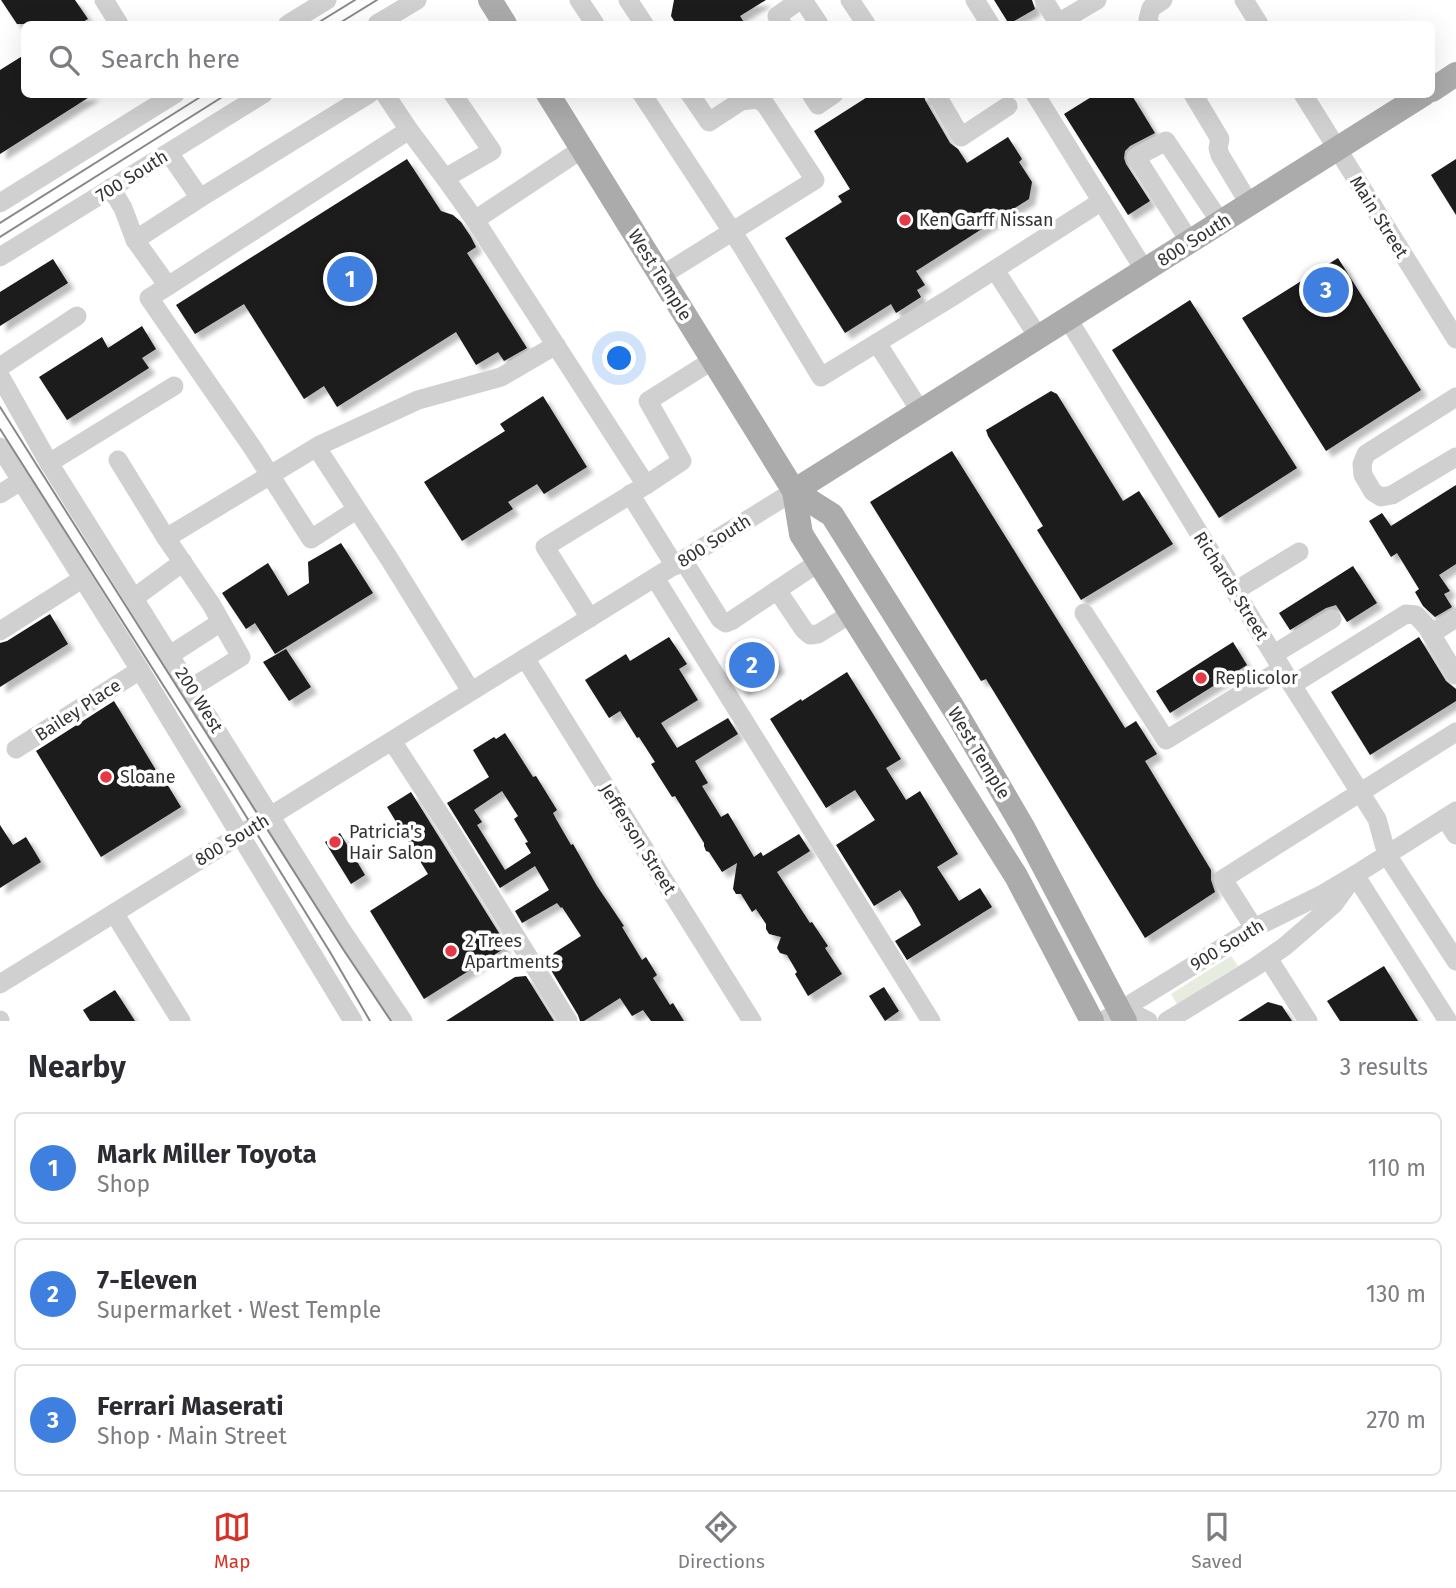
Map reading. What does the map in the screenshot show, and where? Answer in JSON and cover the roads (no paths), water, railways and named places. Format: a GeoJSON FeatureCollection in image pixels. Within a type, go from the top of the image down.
{"type":"FeatureCollection","features":[{"type":"Feature","properties":{"kind":"main road"},"geometry":{"type":"LineString","coordinates":[[490,0],[503,21]]}},
{"type":"Feature","properties":{"kind":"main road"},"geometry":{"type":"LineString","coordinates":[[1435,88],[1456,74]]}},
{"type":"Feature","properties":{"kind":"main road","name":"West Temple"},"geometry":{"type":"LineString","coordinates":[[550,98],[794,491],[801,534],[1016,876],[1092,1021]]}},
{"type":"Feature","properties":{"kind":"main road","name":"800 South"},"geometry":{"type":"LineString","coordinates":[[794,491],[1418,98]]}},
{"type":"Feature","properties":{"kind":"main road","name":"West Temple"},"geometry":{"type":"LineString","coordinates":[[794,491],[832,516],[957,714],[1013,809],[1116,1018]]}},
{"type":"Feature","properties":{"kind":"street"},"geometry":{"type":"LineString","coordinates":[[104,0],[117,21]]}},
{"type":"Feature","properties":{"kind":"street"},"geometry":{"type":"LineString","coordinates":[[293,21],[327,0]]}},
{"type":"Feature","properties":{"kind":"street"},"geometry":{"type":"LineString","coordinates":[[382,21],[417,0]]}},
{"type":"Feature","properties":{"kind":"street"},"geometry":{"type":"LineString","coordinates":[[579,0],[593,21]]}},
{"type":"Feature","properties":{"kind":"street"},"geometry":{"type":"LineString","coordinates":[[628,0],[642,21]]}},
{"type":"Feature","properties":{"kind":"street"},"geometry":{"type":"LineString","coordinates":[[780,21],[777,16],[802,0],[817,21]]}},
{"type":"Feature","properties":{"kind":"street"},"geometry":{"type":"LineString","coordinates":[[850,0],[864,21]]}},
{"type":"Feature","properties":{"kind":"street"},"geometry":{"type":"LineString","coordinates":[[975,0],[986,21]]}},
{"type":"Feature","properties":{"kind":"street"},"geometry":{"type":"LineString","coordinates":[[1044,0],[1055,21]]}},
{"type":"Feature","properties":{"kind":"street"},"geometry":{"type":"LineString","coordinates":[[1062,21],[1097,0]]}},
{"type":"Feature","properties":{"kind":"street"},"geometry":{"type":"LineString","coordinates":[[1149,21],[1151,8],[1163,0]]}},
{"type":"Feature","properties":{"kind":"street"},"geometry":{"type":"LineString","coordinates":[[1244,0],[1257,21]]}},
{"type":"Feature","properties":{"kind":"street"},"geometry":{"type":"LineString","coordinates":[[0,203],[165,98]]}},
{"type":"Feature","properties":{"kind":"street","name":"700 South"},"geometry":{"type":"LineString","coordinates":[[0,257],[257,98]]}},
{"type":"Feature","properties":{"kind":"street"},"geometry":{"type":"LineString","coordinates":[[135,240],[362,98]]}},
{"type":"Feature","properties":{"kind":"street"},"geometry":{"type":"LineString","coordinates":[[388,98],[475,220],[556,345],[679,563],[720,619],[726,623],[731,621],[819,562]]}},
{"type":"Feature","properties":{"kind":"street"},"geometry":{"type":"LineString","coordinates":[[445,178],[492,151],[456,98]]}},
{"type":"Feature","properties":{"kind":"street"},"geometry":{"type":"LineString","coordinates":[[645,98],[732,232],[821,377],[1102,201]]}},
{"type":"Feature","properties":{"kind":"street"},"geometry":{"type":"LineString","coordinates":[[661,276],[815,180],[765,104],[757,99],[741,101],[709,122],[693,98]]}},
{"type":"Feature","properties":{"kind":"street"},"geometry":{"type":"LineString","coordinates":[[814,98],[818,105],[828,98]]}},
{"type":"Feature","properties":{"kind":"street"},"geometry":{"type":"LineString","coordinates":[[943,98],[961,138],[1008,106]]}},
{"type":"Feature","properties":{"kind":"street"},"geometry":{"type":"LineString","coordinates":[[1038,98],[1146,271]]}},
{"type":"Feature","properties":{"kind":"street"},"geometry":{"type":"LineString","coordinates":[[1195,98],[1220,139],[1220,155],[1250,205]]}},
{"type":"Feature","properties":{"kind":"street","name":"Main Street"},"geometry":{"type":"LineString","coordinates":[[1306,98],[1454,330]]}},
{"type":"Feature","properties":{"kind":"street"},"geometry":{"type":"LineString","coordinates":[[356,510],[311,539],[149,298],[409,130]]}},
{"type":"Feature","properties":{"kind":"street"},"geometry":{"type":"LineString","coordinates":[[1190,242],[1136,157],[1166,141],[1221,223]]}},
{"type":"Feature","properties":{"kind":"street"},"geometry":{"type":"LineString","coordinates":[[475,220],[582,149]]}},
{"type":"Feature","properties":{"kind":"street"},"geometry":{"type":"LineString","coordinates":[[169,153],[200,198]]}},
{"type":"Feature","properties":{"kind":"street"},"geometry":{"type":"LineString","coordinates":[[111,188],[123,208],[135,240],[168,286]]}},
{"type":"Feature","properties":{"kind":"street"},"geometry":{"type":"LineString","coordinates":[[995,270],[1039,338]]}},
{"type":"Feature","properties":{"kind":"street"},"geometry":{"type":"LineString","coordinates":[[0,367],[77,316]]}},
{"type":"Feature","properties":{"kind":"street","name":"Richards Street"},"geometry":{"type":"LineString","coordinates":[[1068,319],[1377,819],[1388,855],[1456,961]]}},
{"type":"Feature","properties":{"kind":"street"},"geometry":{"type":"LineString","coordinates":[[877,343],[921,412]]}},
{"type":"Feature","properties":{"kind":"street"},"geometry":{"type":"LineString","coordinates":[[166,538],[317,448],[418,400],[501,377],[556,345]]}},
{"type":"Feature","properties":{"kind":"street"},"geometry":{"type":"LineString","coordinates":[[590,618],[545,547],[682,461],[648,401],[713,360]]}},
{"type":"Feature","properties":{"kind":"street","name":"200 West"},"geometry":{"type":"LineString","coordinates":[[0,376],[49,463],[341,929],[403,1021]]}},
{"type":"Feature","properties":{"kind":"street"},"geometry":{"type":"LineString","coordinates":[[49,463],[174,386]]}},
{"type":"Feature","properties":{"kind":"street"},"geometry":{"type":"LineString","coordinates":[[1456,397],[1366,454],[1362,464],[1363,475],[1373,492],[1381,497],[1392,495],[1456,457]]}},
{"type":"Feature","properties":{"kind":"street","name":"200 West"},"geometry":{"type":"LineString","coordinates":[[0,447],[140,670],[354,1021]]}},
{"type":"Feature","properties":{"kind":"street"},"geometry":{"type":"LineString","coordinates":[[317,448],[471,691]]}},
{"type":"Feature","properties":{"kind":"street"},"geometry":{"type":"LineString","coordinates":[[118,460],[221,621],[241,657],[191,688]]}},
{"type":"Feature","properties":{"kind":"street"},"geometry":{"type":"LineString","coordinates":[[0,494],[21,481]]}},
{"type":"Feature","properties":{"kind":"street","name":"800 South"},"geometry":{"type":"LineString","coordinates":[[0,984],[794,491]]}},
{"type":"Feature","properties":{"kind":"street"},"geometry":{"type":"LineString","coordinates":[[1235,591],[1299,552]]}},
{"type":"Feature","properties":{"kind":"street"},"geometry":{"type":"LineString","coordinates":[[134,598],[183,562]]}},
{"type":"Feature","properties":{"kind":"street"},"geometry":{"type":"LineString","coordinates":[[655,578],[931,1021]]}},
{"type":"Feature","properties":{"kind":"street"},"geometry":{"type":"LineString","coordinates":[[0,631],[82,579]]}},
{"type":"Feature","properties":{"kind":"street"},"geometry":{"type":"LineString","coordinates":[[777,590],[804,631],[810,635],[818,634],[852,613]]}},
{"type":"Feature","properties":{"kind":"street"},"geometry":{"type":"LineString","coordinates":[[1084,613],[1166,740],[1283,669],[1406,614],[1416,615],[1454,666]]}},
{"type":"Feature","properties":{"kind":"street"},"geometry":{"type":"LineString","coordinates":[[1431,634],[1456,618]]}},
{"type":"Feature","properties":{"kind":"street"},"geometry":{"type":"LineString","coordinates":[[1283,669],[1332,619]]}},
{"type":"Feature","properties":{"kind":"street"},"geometry":{"type":"LineString","coordinates":[[170,655],[221,621]]}},
{"type":"Feature","properties":{"kind":"street","name":"Jefferson Street"},"geometry":{"type":"LineString","coordinates":[[525,658],[752,1021]]}},
{"type":"Feature","properties":{"kind":"street","name":"Bailey Place"},"geometry":{"type":"LineString","coordinates":[[16,749],[140,670]]}},
{"type":"Feature","properties":{"kind":"street"},"geometry":{"type":"LineString","coordinates":[[1254,928],[1223,879],[1456,732]]}},
{"type":"Feature","properties":{"kind":"street"},"geometry":{"type":"LineString","coordinates":[[392,741],[568,1021]]}},
{"type":"Feature","properties":{"kind":"street"},"geometry":{"type":"LineString","coordinates":[[1450,815],[1456,835]]}},
{"type":"Feature","properties":{"kind":"street","name":"900 South"},"geometry":{"type":"LineString","coordinates":[[1116,1018],[1254,928],[1323,894],[1450,815]]}},
{"type":"Feature","properties":{"kind":"street"},"geometry":{"type":"LineString","coordinates":[[1355,875],[1448,1021]]}},
{"type":"Feature","properties":{"kind":"street","name":"900 South"},"geometry":{"type":"LineString","coordinates":[[1167,1021],[1268,958],[1300,934],[1334,904],[1355,875]]}},
{"type":"Feature","properties":{"kind":"street"},"geometry":{"type":"LineString","coordinates":[[114,913],[181,1021]]}},
{"type":"Feature","properties":{"kind":"street"},"geometry":{"type":"LineString","coordinates":[[1268,958],[1308,1021]]}},
{"type":"Feature","properties":{"kind":"street"},"geometry":{"type":"LineString","coordinates":[[1116,1018],[1130,1012],[1148,1021]]}},
{"type":"Feature","properties":{"kind":"tram line"},"geometry":{"type":"LineString","coordinates":[[321,21],[355,0]]}},
{"type":"Feature","properties":{"kind":"tram line"},"geometry":{"type":"LineString","coordinates":[[343,21],[377,0]]}},
{"type":"Feature","properties":{"kind":"tram line"},"geometry":{"type":"LineString","coordinates":[[0,223],[199,98]]}},
{"type":"Feature","properties":{"kind":"tram line"},"geometry":{"type":"LineString","coordinates":[[0,237],[221,98]]}},
{"type":"Feature","properties":{"kind":"tram line"},"geometry":{"type":"LineString","coordinates":[[0,407],[391,1021]]}},
{"type":"Feature","properties":{"kind":"tram line"},"geometry":{"type":"LineString","coordinates":[[0,429],[228,787],[370,1021]]}},
{"type":"Feature","properties":{"kind":"place","name":"Ken Garff Nissan"},"geometry":{"type":"Point","coordinates":[905,220]}},
{"type":"Feature","properties":{"kind":"place","name":"Mark Miller Toyota"},"geometry":{"type":"Point","coordinates":[350,279]}},
{"type":"Feature","properties":{"kind":"place","name":"Ferrari Maserati"},"geometry":{"type":"Point","coordinates":[1326,290]}},
{"type":"Feature","properties":{"kind":"place","name":"7-Eleven"},"geometry":{"type":"Point","coordinates":[752,665]}},
{"type":"Feature","properties":{"kind":"place","name":"Replicolor"},"geometry":{"type":"Point","coordinates":[1201,678]}},
{"type":"Feature","properties":{"kind":"place","name":"Sloane"},"geometry":{"type":"Point","coordinates":[106,777]}},
{"type":"Feature","properties":{"kind":"place","name":"Patricia's Hair Salon"},"geometry":{"type":"Point","coordinates":[335,842]}},
{"type":"Feature","properties":{"kind":"place","name":"2 Trees Apartments"},"geometry":{"type":"Point","coordinates":[451,951]}}]}
